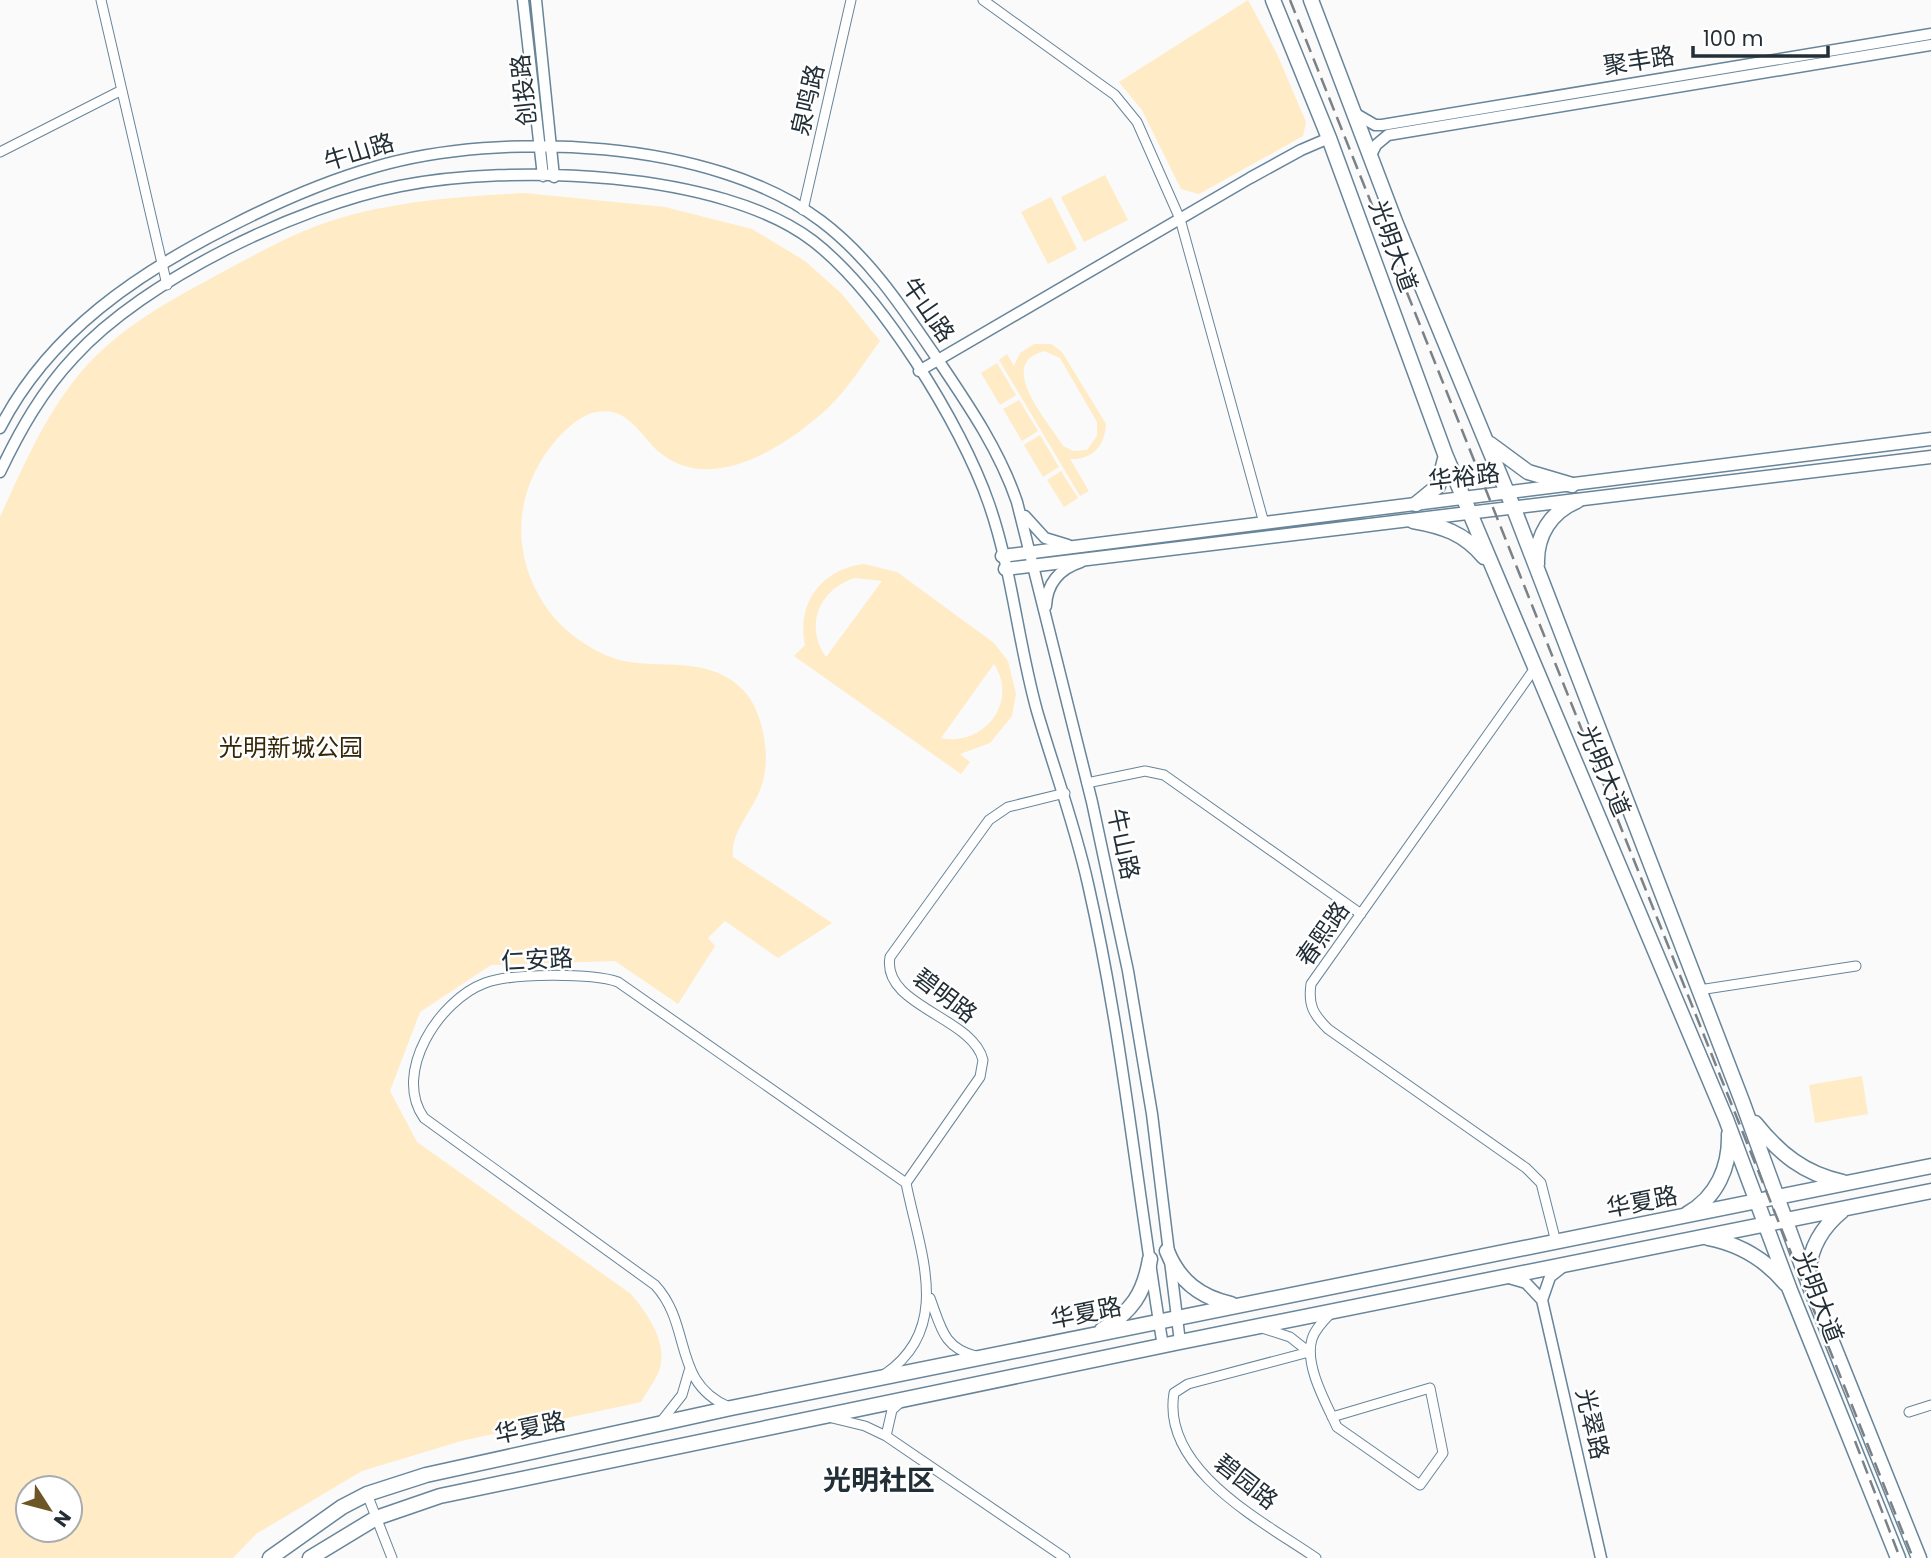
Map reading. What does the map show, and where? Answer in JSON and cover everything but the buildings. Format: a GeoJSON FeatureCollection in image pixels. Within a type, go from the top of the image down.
{"type":"FeatureCollection","features":[{"type":"Feature","properties":{"kind":"main road","name":"光明大道"},"geometry":{"type":"LineString","coordinates":[[1273,0],[1329,138],[1445,454],[1726,1119],[1790,1290],[1898,1558]]}},
{"type":"Feature","properties":{"kind":"main road","name":"光明大道"},"geometry":{"type":"LineString","coordinates":[[1311,0],[1396,224],[1514,509],[1747,1113],[1808,1282],[1919,1558]]}},
{"type":"Feature","properties":{"kind":"main road"},"geometry":{"type":"LineString","coordinates":[[1484,436],[1508,460],[1528,472],[1572,485]]}},
{"type":"Feature","properties":{"kind":"main road","name":"华裕路"},"geometry":{"type":"LineString","coordinates":[[1004,562],[1084,546],[1931,439]]}},
{"type":"Feature","properties":{"kind":"main road"},"geometry":{"type":"LineString","coordinates":[[1416,504],[1438,486],[1443,476],[1445,454]]}},
{"type":"Feature","properties":{"kind":"main road","name":"华裕路"},"geometry":{"type":"LineString","coordinates":[[1032,558],[1087,561],[1931,457]]}},
{"type":"Feature","properties":{"kind":"main road"},"geometry":{"type":"LineString","coordinates":[[1539,575],[1537,559],[1542,534],[1556,514],[1577,501]]}},
{"type":"Feature","properties":{"kind":"main road"},"geometry":{"type":"LineString","coordinates":[[1413,521],[1437,525],[1465,538],[1493,569]]}},
{"type":"Feature","properties":{"kind":"main road"},"geometry":{"type":"LineString","coordinates":[[1747,1113],[1771,1143],[1798,1166],[1814,1174],[1848,1183]]}},
{"type":"Feature","properties":{"kind":"main road"},"geometry":{"type":"LineString","coordinates":[[1681,1217],[1705,1200],[1722,1177],[1729,1148],[1726,1119]]}},
{"type":"Feature","properties":{"kind":"main road","name":"华夏路"},"geometry":{"type":"LineString","coordinates":[[270,1558],[318,1522],[367,1494],[426,1475],[730,1408],[1236,1304],[1931,1166]]}},
{"type":"Feature","properties":{"kind":"main road","name":"华夏路"},"geometry":{"type":"LineString","coordinates":[[310,1558],[376,1518],[440,1496],[1256,1326],[1931,1191]]}},
{"type":"Feature","properties":{"kind":"main road"},"geometry":{"type":"LineString","coordinates":[[1808,1282],[1813,1248],[1831,1219],[1845,1208]]}},
{"type":"Feature","properties":{"kind":"main road"},"geometry":{"type":"LineString","coordinates":[[1703,1237],[1747,1252],[1775,1272],[1790,1290]]}},
{"type":"Feature","properties":{"kind":"main road"},"geometry":{"type":"LineString","coordinates":[[1167,1251],[1177,1273],[1192,1287],[1214,1299],[1236,1304]]}},
{"type":"Feature","properties":{"kind":"main road"},"geometry":{"type":"LineString","coordinates":[[1096,1334],[1135,1304],[1146,1282],[1150,1259]]}},
{"type":"Feature","properties":{"kind":"street"},"geometry":{"type":"LineString","coordinates":[[101,0],[167,285]]}},
{"type":"Feature","properties":{"kind":"street","name":"创投路"},"geometry":{"type":"LineString","coordinates":[[523,0],[546,148]]}},
{"type":"Feature","properties":{"kind":"street","name":"创投路"},"geometry":{"type":"LineString","coordinates":[[536,0],[549,176]]}},
{"type":"Feature","properties":{"kind":"street","name":"泉鸣路"},"geometry":{"type":"LineString","coordinates":[[803,209],[851,0]]}},
{"type":"Feature","properties":{"kind":"street"},"geometry":{"type":"LineString","coordinates":[[983,0],[1067,58],[1127,108],[1137,122],[1180,219],[1264,523]]}},
{"type":"Feature","properties":{"kind":"street","name":"聚丰路"},"geometry":{"type":"LineString","coordinates":[[1356,114],[1375,125],[1382,125],[1931,34]]}},
{"type":"Feature","properties":{"kind":"street","name":"聚丰路"},"geometry":{"type":"LineString","coordinates":[[1371,155],[1376,145],[1388,135],[1931,45]]}},
{"type":"Feature","properties":{"kind":"street"},"geometry":{"type":"LineString","coordinates":[[0,152],[120,90]]}},
{"type":"Feature","properties":{"kind":"street"},"geometry":{"type":"LineString","coordinates":[[919,371],[1301,150],[1329,138]]}},
{"type":"Feature","properties":{"kind":"street","name":"牛山路"},"geometry":{"type":"LineString","coordinates":[[0,428],[24,388],[71,332],[99,307],[162,264],[265,209],[376,166],[428,155],[546,148],[626,151],[677,158],[749,181],[803,209],[845,240],[867,263],[938,360],[994,449],[1017,502],[1087,783],[1137,1021],[1161,1182],[1167,1251],[1180,1342]]}},
{"type":"Feature","properties":{"kind":"street","name":"牛山路"},"geometry":{"type":"LineString","coordinates":[[0,472],[43,393],[77,353],[106,326],[167,285],[266,231],[321,208],[383,190],[459,177],[549,176],[678,188],[757,211],[783,222],[812,241],[853,281],[880,313],[919,371],[980,479],[995,521],[1037,710],[1065,793],[1103,956],[1131,1112],[1163,1346]]}},
{"type":"Feature","properties":{"kind":"street"},"geometry":{"type":"LineString","coordinates":[[1017,502],[1030,525],[1045,538],[1060,544],[1084,546]]}},
{"type":"Feature","properties":{"kind":"street"},"geometry":{"type":"LineString","coordinates":[[1046,616],[1047,595],[1054,579],[1068,567],[1087,561]]}},
{"type":"Feature","properties":{"kind":"street","name":"春熙路"},"geometry":{"type":"LineString","coordinates":[[1535,668],[1311,984],[1308,1002],[1315,1017],[1526,1168],[1541,1183],[1556,1242]]}},
{"type":"Feature","properties":{"kind":"street"},"geometry":{"type":"LineString","coordinates":[[1087,783],[1145,771],[1164,775],[1361,914]]}},
{"type":"Feature","properties":{"kind":"street","name":"碧明路"},"geometry":{"type":"LineString","coordinates":[[906,1183],[980,1077],[984,1059],[970,1039],[893,982],[888,965],[890,957],[989,820],[1008,807],[1065,793]]}},
{"type":"Feature","properties":{"kind":"street"},"geometry":{"type":"LineString","coordinates":[[1699,990],[1856,966]]}},
{"type":"Feature","properties":{"kind":"street","name":"仁安路"},"geometry":{"type":"LineString","coordinates":[[730,1408],[703,1392],[688,1371],[677,1319],[668,1301],[655,1285],[438,1132],[418,1111],[412,1092],[418,1057],[444,1015],[462,996],[484,984],[508,978],[587,976],[618,982],[906,1183]]}},
{"type":"Feature","properties":{"kind":"street"},"geometry":{"type":"LineString","coordinates":[[906,1183],[927,1290],[946,1341],[961,1352],[980,1357]]}},
{"type":"Feature","properties":{"kind":"street"},"geometry":{"type":"LineString","coordinates":[[1507,1277],[1526,1283],[1542,1300],[1550,1277],[1566,1265]]}},
{"type":"Feature","properties":{"kind":"street"},"geometry":{"type":"LineString","coordinates":[[879,1378],[899,1364],[915,1347],[925,1324],[927,1290]]}},
{"type":"Feature","properties":{"kind":"street","name":"光翠路"},"geometry":{"type":"LineString","coordinates":[[1542,1300],[1601,1558]]}},
{"type":"Feature","properties":{"kind":"street"},"geometry":{"type":"LineString","coordinates":[[1332,1311],[1312,1336],[1309,1352],[1332,1417],[1341,1431],[1419,1485],[1443,1453],[1430,1388],[1332,1417]]}},
{"type":"Feature","properties":{"kind":"street"},"geometry":{"type":"LineString","coordinates":[[1256,1326],[1290,1337],[1309,1352]]}},
{"type":"Feature","properties":{"kind":"street","name":"碧园路"},"geometry":{"type":"LineString","coordinates":[[1309,1352],[1188,1384],[1174,1393],[1172,1405],[1184,1446],[1200,1473],[1229,1498],[1316,1558]]}},
{"type":"Feature","properties":{"kind":"street"},"geometry":{"type":"LineString","coordinates":[[660,1423],[682,1395],[688,1371]]}},
{"type":"Feature","properties":{"kind":"street"},"geometry":{"type":"LineString","coordinates":[[886,1436],[892,1410],[905,1399]]}},
{"type":"Feature","properties":{"kind":"street"},"geometry":{"type":"LineString","coordinates":[[1909,1412],[1931,1405]]}},
{"type":"Feature","properties":{"kind":"street"},"geometry":{"type":"LineString","coordinates":[[824,1416],[865,1426],[886,1436],[1065,1558]]}},
{"type":"Feature","properties":{"kind":"street"},"geometry":{"type":"LineString","coordinates":[[367,1494],[392,1558]]}},
{"type":"Feature","properties":{"kind":"green space"},"geometry":{"type":"Polygon","coordinates":[[[1248,0],[1277,54],[1306,122],[1303,136],[1199,194],[1181,189],[1142,110],[1119,82],[1248,0]]]}},
{"type":"Feature","properties":{"kind":"green space"},"geometry":{"type":"Polygon","coordinates":[[[1105,175],[1128,220],[1084,242],[1061,197],[1105,175]]]}},
{"type":"Feature","properties":{"kind":"green space","name":"光明新城公园"},"geometry":{"type":"Polygon","coordinates":[[[524,193],[665,207],[752,229],[805,261],[842,294],[880,341],[842,393],[812,422],[772,449],[728,467],[705,469],[683,466],[663,455],[627,418],[608,411],[585,416],[557,439],[543,458],[532,477],[522,519],[525,562],[533,583],[551,614],[570,633],[593,649],[617,659],[644,664],[704,668],[732,680],[747,695],[762,728],[766,752],[765,767],[760,790],[735,840],[733,857],[832,923],[778,958],[725,921],[708,938],[715,946],[678,1004],[615,961],[491,965],[420,1012],[390,1091],[417,1142],[631,1294],[653,1326],[661,1354],[658,1373],[641,1402],[461,1441],[362,1471],[256,1534],[233,1558],[0,1558],[0,517],[33,447],[62,397],[89,363],[125,331],[187,291],[318,225],[402,204],[524,193]]]}},
{"type":"Feature","properties":{"kind":"green space"},"geometry":{"type":"Polygon","coordinates":[[[1051,197],[1077,249],[1048,264],[1021,212],[1051,197]]]}},
{"type":"Feature","properties":{"kind":"green space"},"geometry":{"type":"Polygon","coordinates":[[[1034,344],[1051,344],[1062,352],[1106,424],[1103,439],[1096,450],[1085,457],[1070,459],[1089,491],[1080,496],[999,360],[1007,354],[1014,366],[1020,353],[1034,344]],[[1044,351],[1030,358],[1024,368],[1025,380],[1037,408],[1063,446],[1073,451],[1087,450],[1097,436],[1097,422],[1060,358],[1044,351]]]}},
{"type":"Feature","properties":{"kind":"green space"},"geometry":{"type":"Polygon","coordinates":[[[997,363],[1016,395],[1000,405],[981,373],[997,363]]]}},
{"type":"Feature","properties":{"kind":"green space"},"geometry":{"type":"Polygon","coordinates":[[[1019,400],[1038,431],[1022,441],[1003,409],[1019,400]]]}},
{"type":"Feature","properties":{"kind":"green space"},"geometry":{"type":"Polygon","coordinates":[[[1040,435],[1059,467],[1043,477],[1024,445],[1040,435]]]}},
{"type":"Feature","properties":{"kind":"green space"},"geometry":{"type":"Polygon","coordinates":[[[1061,471],[1078,498],[1064,507],[1047,480],[1061,471]]]}},
{"type":"Feature","properties":{"kind":"green space"},"geometry":{"type":"Polygon","coordinates":[[[864,564],[897,572],[994,643],[1008,661],[1016,694],[1012,716],[990,743],[960,754],[970,762],[961,774],[794,656],[805,645],[805,615],[815,591],[836,573],[864,564]],[[855,578],[832,591],[819,610],[816,633],[826,657],[882,581],[855,578]],[[994,664],[941,738],[971,736],[993,719],[1000,706],[1002,693],[1001,678],[994,664]]]}},
{"type":"Feature","properties":{"kind":"green space"},"geometry":{"type":"Polygon","coordinates":[[[1862,1076],[1868,1114],[1815,1123],[1809,1085],[1862,1076]]]}},
{"type":"Feature","properties":{"kind":"railway"},"geometry":{"type":"LineString","coordinates":[[1290,0],[1913,1558]]}},
{"type":"Feature","properties":{"kind":"railway"},"geometry":{"type":"LineString","coordinates":[[1855,1441],[1900,1558]]}},
{"type":"Feature","properties":{"kind":"district","name":"光明社区"},"geometry":{"type":"Point","coordinates":[879,1480]}}]}
